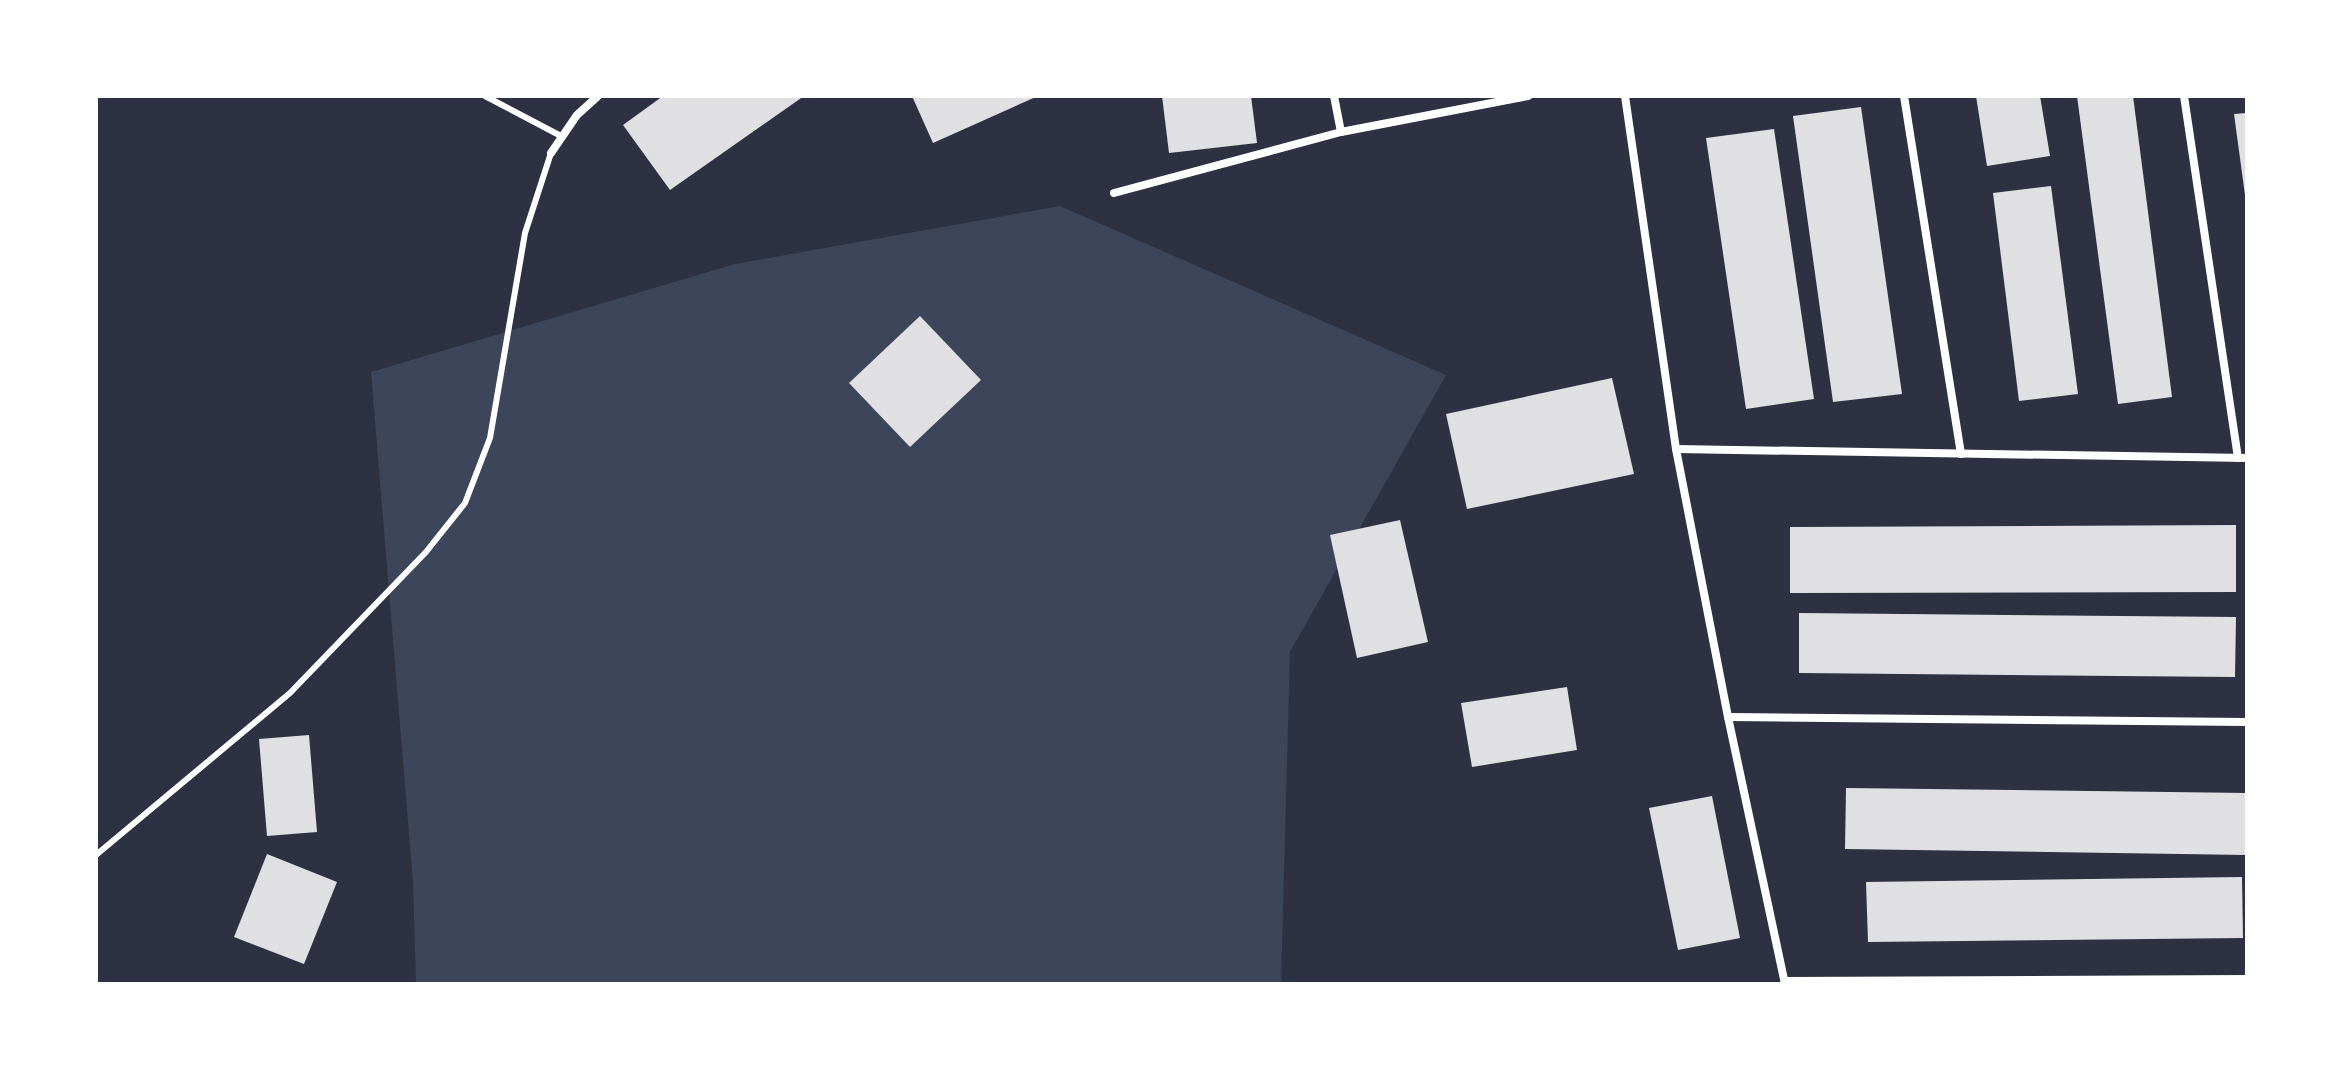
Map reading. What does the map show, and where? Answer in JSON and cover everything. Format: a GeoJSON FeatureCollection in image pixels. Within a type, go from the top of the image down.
{"type":"FeatureCollection","features":[{"type":"Feature","properties":{"kind":"street"},"geometry":{"type":"LineString","coordinates":[[551,153],[577,115],[598,96]]}},
{"type":"Feature","properties":{"kind":"street"},"geometry":{"type":"LineString","coordinates":[[1334,96],[1341,132]]}},
{"type":"Feature","properties":{"kind":"street"},"geometry":{"type":"LineString","coordinates":[[1114,193],[1341,132],[1528,96]]}},
{"type":"Feature","properties":{"kind":"street"},"geometry":{"type":"LineString","coordinates":[[1625,96],[1676,449],[1728,717],[1785,983],[2247,979]]}},
{"type":"Feature","properties":{"kind":"street"},"geometry":{"type":"LineString","coordinates":[[1904,96],[1961,454]]}},
{"type":"Feature","properties":{"kind":"street"},"geometry":{"type":"LineString","coordinates":[[1676,449],[2243,458],[2184,96]]}},
{"type":"Feature","properties":{"kind":"street"},"geometry":{"type":"LineString","coordinates":[[1728,717],[2247,722]]}},
{"type":"Feature","properties":{"kind":"lane"},"geometry":{"type":"LineString","coordinates":[[485,96],[561,136]]}},
{"type":"Feature","properties":{"kind":"lane"},"geometry":{"type":"LineString","coordinates":[[96,855],[290,693],[426,552],[465,503],[490,438],[525,233],[551,153]]}},
{"type":"Feature","properties":{"kind":"shaded area"},"geometry":{"type":"Polygon","coordinates":[[[1060,206],[1446,375],[1290,652],[1281,984],[416,984],[413,883],[371,372],[735,264],[1060,206]]]}},
{"type":"Feature","properties":{"kind":"building"},"geometry":{"type":"Polygon","coordinates":[[[663,96],[804,96],[670,190],[623,125],[663,96]]]}},
{"type":"Feature","properties":{"kind":"building"},"geometry":{"type":"Polygon","coordinates":[[[912,96],[1038,96],[933,143],[912,96]]]}},
{"type":"Feature","properties":{"kind":"building"},"geometry":{"type":"Polygon","coordinates":[[[1162,96],[1251,96],[1257,143],[1169,153],[1162,96]]]}},
{"type":"Feature","properties":{"kind":"building"},"geometry":{"type":"Polygon","coordinates":[[[1976,96],[2040,96],[2050,156],[1987,166],[1976,96]]]}},
{"type":"Feature","properties":{"kind":"building"},"geometry":{"type":"Polygon","coordinates":[[[2077,96],[2133,96],[2172,397],[2118,404],[2077,96]]]}},
{"type":"Feature","properties":{"kind":"building"},"geometry":{"type":"Polygon","coordinates":[[[1861,107],[1902,394],[1833,402],[1793,116],[1861,107]]]}},
{"type":"Feature","properties":{"kind":"building"},"geometry":{"type":"Polygon","coordinates":[[[2247,113],[2247,195],[2245,195],[2234,114],[2247,113]]]}},
{"type":"Feature","properties":{"kind":"building"},"geometry":{"type":"Polygon","coordinates":[[[1774,129],[1814,399],[1746,409],[1706,138],[1774,129]]]}},
{"type":"Feature","properties":{"kind":"building"},"geometry":{"type":"Polygon","coordinates":[[[2051,186],[2078,394],[2019,401],[1993,193],[2051,186]]]}},
{"type":"Feature","properties":{"kind":"building"},"geometry":{"type":"Polygon","coordinates":[[[920,316],[981,380],[910,447],[849,383],[920,316]]]}},
{"type":"Feature","properties":{"kind":"building"},"geometry":{"type":"Polygon","coordinates":[[[1612,378],[1634,474],[1467,509],[1446,414],[1612,378]]]}},
{"type":"Feature","properties":{"kind":"building"},"geometry":{"type":"Polygon","coordinates":[[[1400,520],[1428,642],[1357,658],[1330,535],[1400,520]]]}},
{"type":"Feature","properties":{"kind":"building"},"geometry":{"type":"Polygon","coordinates":[[[2236,525],[2236,592],[1790,593],[1790,527],[2236,525]]]}},
{"type":"Feature","properties":{"kind":"building"},"geometry":{"type":"Polygon","coordinates":[[[1799,613],[2236,617],[2235,677],[1799,673],[1799,613]]]}},
{"type":"Feature","properties":{"kind":"building"},"geometry":{"type":"Polygon","coordinates":[[[1567,687],[1577,750],[1472,767],[1461,703],[1567,687]]]}},
{"type":"Feature","properties":{"kind":"building"},"geometry":{"type":"Polygon","coordinates":[[[309,735],[317,832],[267,836],[259,739],[309,735]]]}},
{"type":"Feature","properties":{"kind":"building"},"geometry":{"type":"Polygon","coordinates":[[[1846,788],[2247,793],[2247,855],[1845,849],[1846,788]]]}},
{"type":"Feature","properties":{"kind":"building"},"geometry":{"type":"Polygon","coordinates":[[[1712,796],[1740,938],[1678,950],[1649,808],[1712,796]]]}},
{"type":"Feature","properties":{"kind":"building"},"geometry":{"type":"Polygon","coordinates":[[[267,854],[337,882],[304,964],[234,937],[267,854]]]}},
{"type":"Feature","properties":{"kind":"building"},"geometry":{"type":"Polygon","coordinates":[[[2242,877],[2243,938],[1868,942],[1866,882],[2242,877]]]}}]}
